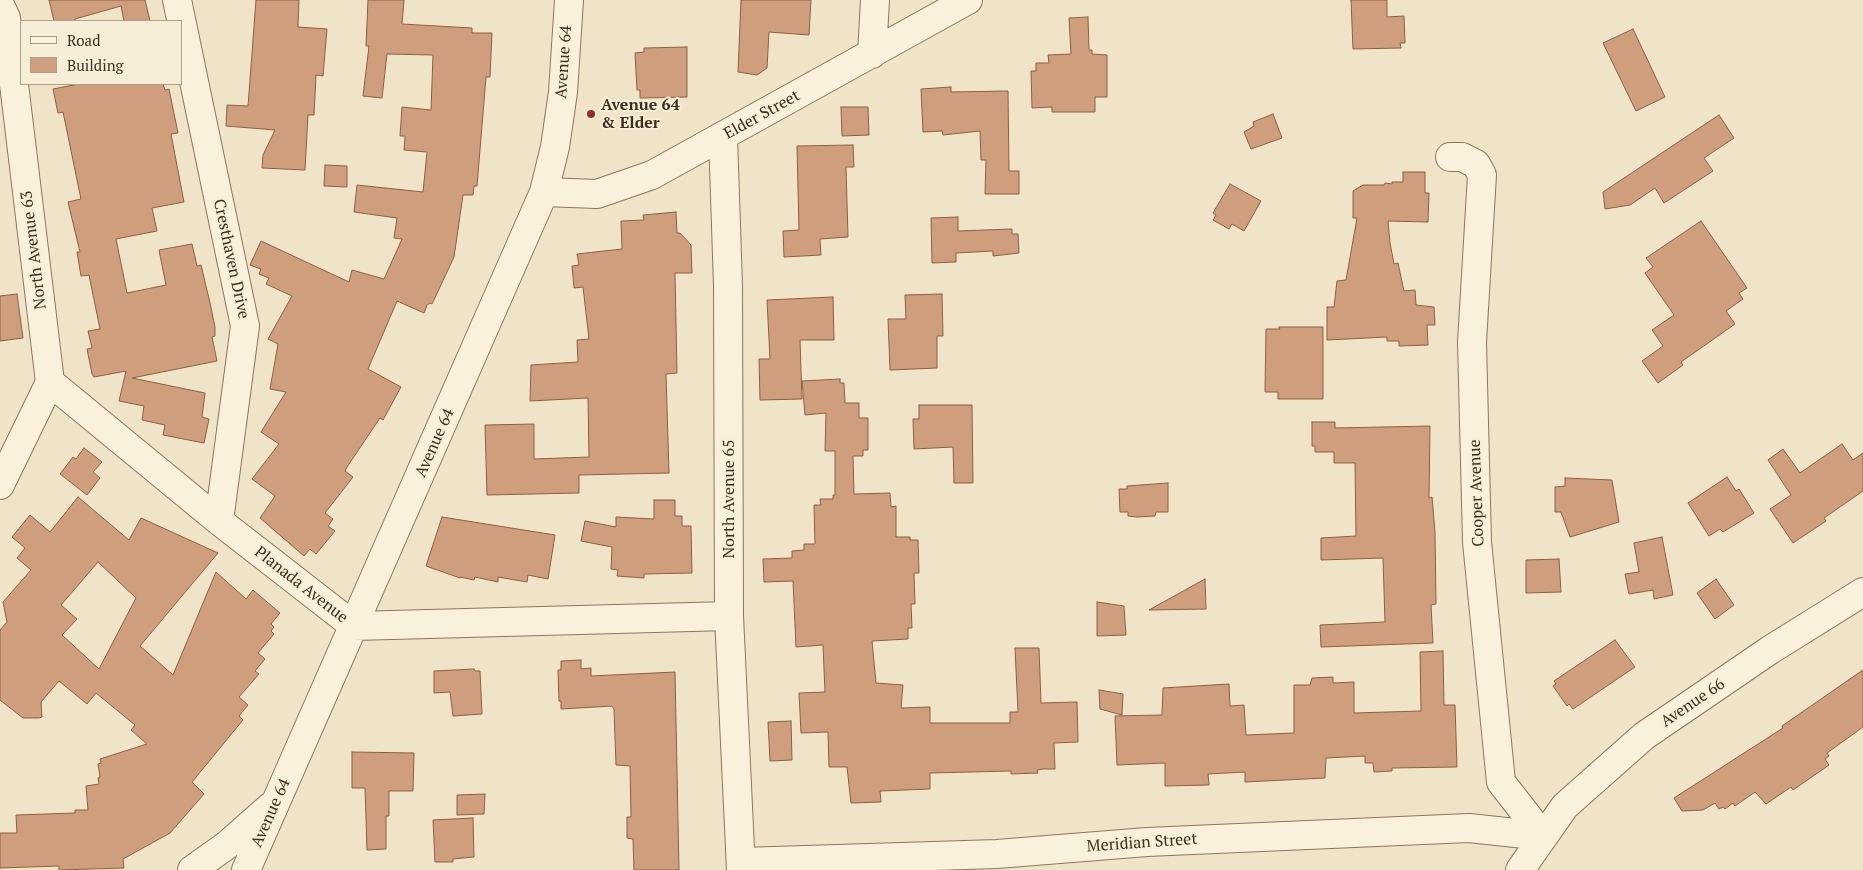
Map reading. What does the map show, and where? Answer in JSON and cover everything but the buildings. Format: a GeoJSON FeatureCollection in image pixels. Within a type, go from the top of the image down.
{"type":"FeatureCollection","features":[{"type":"Feature","properties":{"kind":"street","name":"Cresthaven Drive"},"geometry":{"type":"LineString","coordinates":[[177,0],[181,20]]}},
{"type":"Feature","properties":{"kind":"street","name":"Avenue 64"},"geometry":{"type":"LineString","coordinates":[[246,870],[544,192],[555,147],[563,92],[568,0]]}},
{"type":"Feature","properties":{"kind":"street"},"geometry":{"type":"LineString","coordinates":[[872,54],[875,0]]}},
{"type":"Feature","properties":{"kind":"street","name":"Elder Street"},"geometry":{"type":"LineString","coordinates":[[544,192],[598,194],[652,175],[968,0]]}},
{"type":"Feature","properties":{"kind":"street","name":"North Avenue 63"},"geometry":{"type":"LineString","coordinates":[[0,5],[6,18],[50,382]]}},
{"type":"Feature","properties":{"kind":"street","name":"Cresthaven Drive"},"geometry":{"type":"LineString","coordinates":[[182,24],[245,326],[219,521]]}},
{"type":"Feature","properties":{"kind":"street","name":"North Avenue 65"},"geometry":{"type":"LineString","coordinates":[[723,136],[728,286],[729,616],[741,866]]}},
{"type":"Feature","properties":{"kind":"street","name":"Cooper Avenue"},"geometry":{"type":"LineString","coordinates":[[1450,157],[1462,157],[1476,164],[1482,175],[1472,342],[1477,522],[1501,782],[1543,836]]}},
{"type":"Feature","properties":{"kind":"street","name":"Planada Avenue"},"geometry":{"type":"LineString","coordinates":[[50,382],[219,521],[354,626],[729,616]]}},
{"type":"Feature","properties":{"kind":"street"},"geometry":{"type":"LineString","coordinates":[[0,485],[50,382]]}},
{"type":"Feature","properties":{"kind":"street","name":"Avenue 66"},"geometry":{"type":"LineString","coordinates":[[1520,870],[1565,806],[1644,736],[1770,650],[1863,592]]}},
{"type":"Feature","properties":{"kind":"street"},"geometry":{"type":"LineString","coordinates":[[192,870],[227,845],[277,801]]}},
{"type":"Feature","properties":{"kind":"street","name":"Meridian Street"},"geometry":{"type":"LineString","coordinates":[[741,866],[997,854],[1147,842],[1469,828],[1543,836]]}},
{"type":"Feature","properties":{"kind":"place","name":"Avenue 64 & Elder"},"geometry":{"type":"Point","coordinates":[591,114]}}]}
